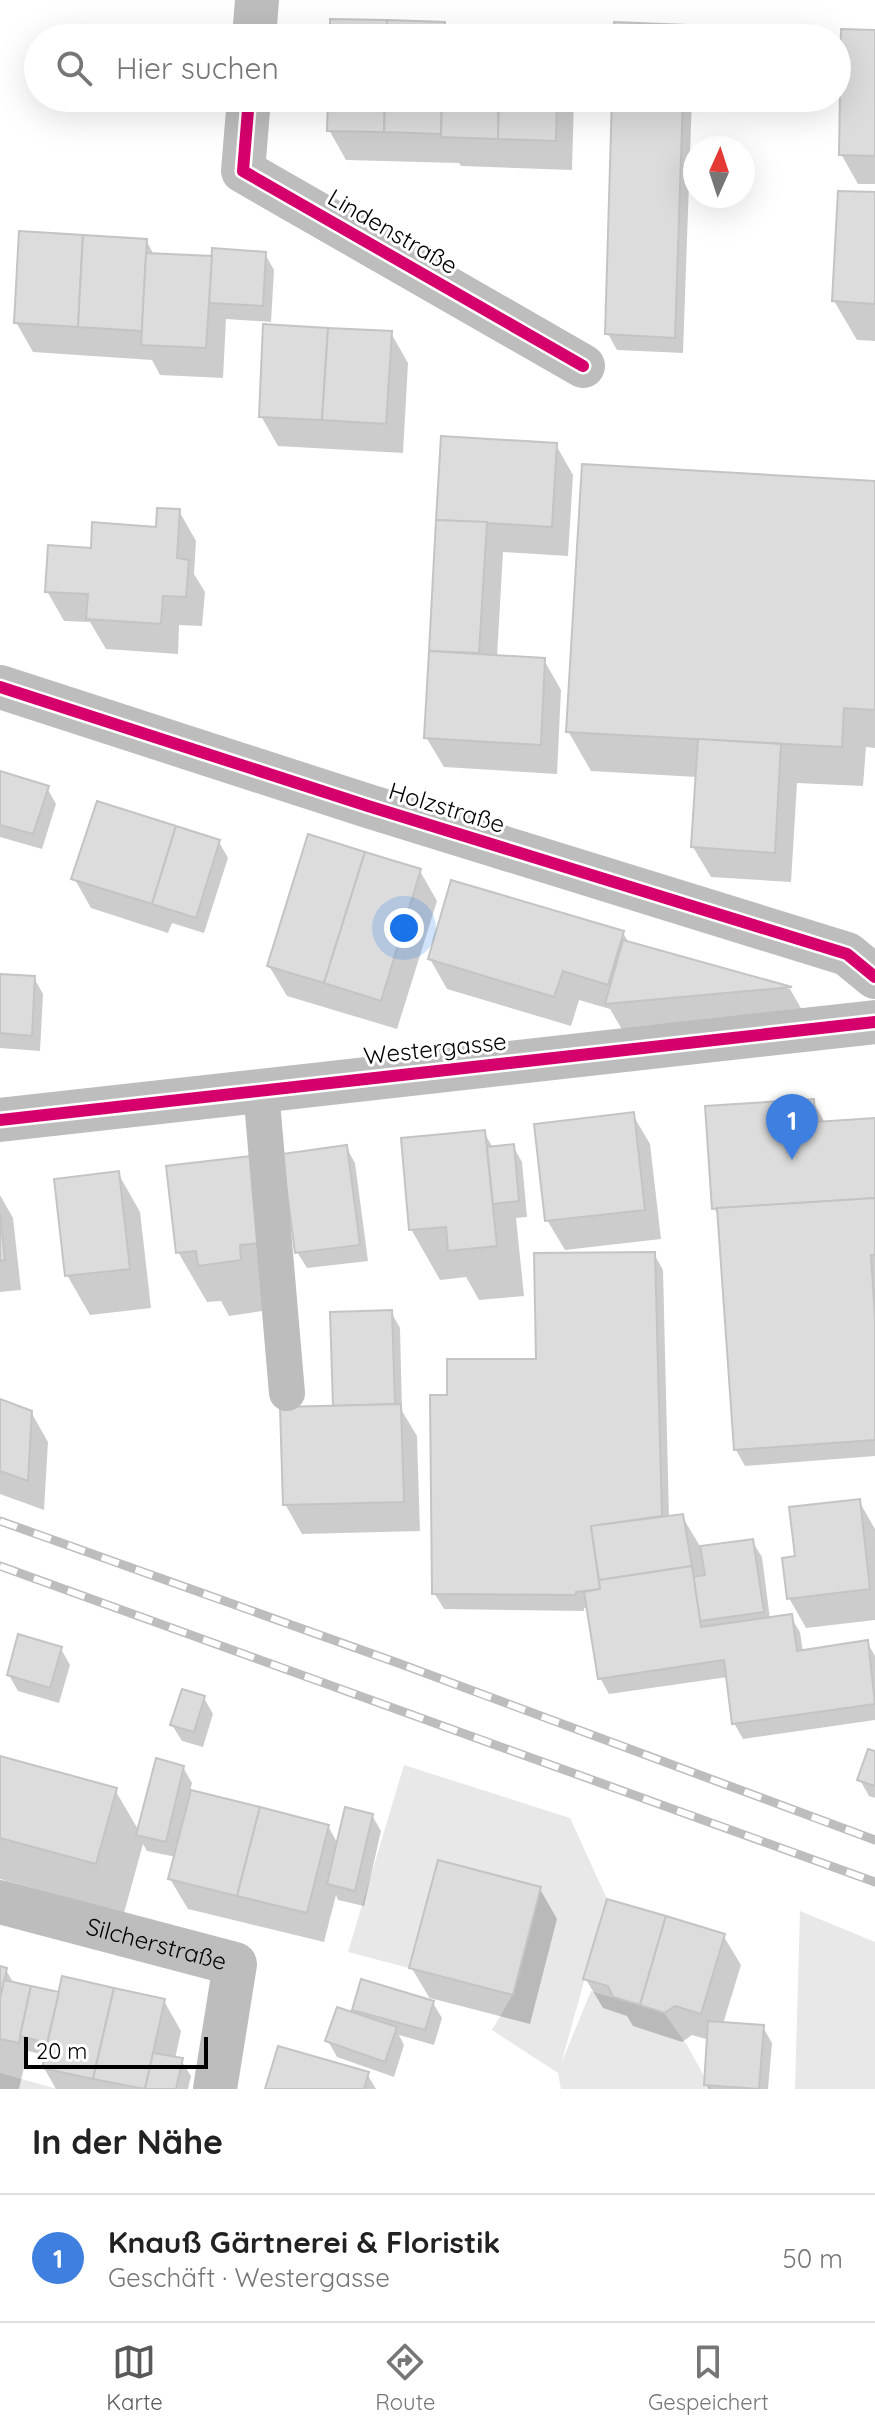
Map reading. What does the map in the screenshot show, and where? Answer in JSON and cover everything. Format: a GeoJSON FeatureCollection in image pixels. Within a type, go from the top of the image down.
{"type":"FeatureCollection","features":[{"type":"Feature","properties":{"kind":"street"},"geometry":{"type":"LineString","coordinates":[[255,24],[257,0]]}},
{"type":"Feature","properties":{"kind":"street","name":"Lindenstraße"},"geometry":{"type":"LineString","coordinates":[[248,112],[243,171],[583,366]]}},
{"type":"Feature","properties":{"kind":"street","name":"Holzstraße"},"geometry":{"type":"LineString","coordinates":[[0,687],[368,806],[847,954],[875,977]]}},
{"type":"Feature","properties":{"kind":"street","name":"Westergasse"},"geometry":{"type":"LineString","coordinates":[[0,1120],[875,1022]]}},
{"type":"Feature","properties":{"kind":"street","name":"Silcherstraße"},"geometry":{"type":"LineString","coordinates":[[0,1902],[235,1964],[215,2089]]}},
{"type":"Feature","properties":{"kind":"lane"},"geometry":{"type":"LineString","coordinates":[[261,1090],[287,1393]]}},
{"type":"Feature","properties":{"kind":"shaded area"},"geometry":{"type":"Polygon","coordinates":[[[404,1765],[570,1818],[607,1899],[561,2064],[591,1991],[664,2013],[687,2045],[711,2089],[561,2089],[558,2073],[492,2030],[513,1994],[541,1887],[409,1968],[348,1952],[404,1765]]]}},
{"type":"Feature","properties":{"kind":"shaded area"},"geometry":{"type":"Polygon","coordinates":[[[800,1911],[875,1942],[875,2089],[795,2089],[800,1911]]]}},
{"type":"Feature","properties":{"kind":"shaded area"},"geometry":{"type":"Polygon","coordinates":[[[0,2073],[57,2089],[0,2089],[0,2073]]]}},
{"type":"Feature","properties":{"kind":"building"},"geometry":{"type":"Polygon","coordinates":[[[330,19],[387,20],[387,24],[330,24],[330,19]]]}},
{"type":"Feature","properties":{"kind":"building"},"geometry":{"type":"Polygon","coordinates":[[[387,20],[445,22],[445,24],[387,24],[387,20]]]}},
{"type":"Feature","properties":{"kind":"building"},"geometry":{"type":"Polygon","coordinates":[[[614,22],[662,24],[614,24],[614,22]]]}},
{"type":"Feature","properties":{"kind":"building"},"geometry":{"type":"Polygon","coordinates":[[[851,29],[875,30],[875,156],[839,155],[840,112],[851,112],[851,29]]]}},
{"type":"Feature","properties":{"kind":"building"},"geometry":{"type":"Polygon","coordinates":[[[328,112],[385,112],[384,132],[327,131],[328,112]]]}},
{"type":"Feature","properties":{"kind":"building"},"geometry":{"type":"Polygon","coordinates":[[[385,112],[442,112],[441,134],[384,132],[385,112]]]}},
{"type":"Feature","properties":{"kind":"building"},"geometry":{"type":"Polygon","coordinates":[[[442,112],[499,112],[498,139],[441,137],[442,112]]]}},
{"type":"Feature","properties":{"kind":"building"},"geometry":{"type":"Polygon","coordinates":[[[499,112],[557,112],[556,141],[498,139],[499,112]]]}},
{"type":"Feature","properties":{"kind":"building"},"geometry":{"type":"Polygon","coordinates":[[[612,112],[683,112],[675,338],[605,334],[612,112]]]}},
{"type":"Feature","properties":{"kind":"building"},"geometry":{"type":"Polygon","coordinates":[[[838,191],[875,192],[875,304],[832,301],[838,191]]]}},
{"type":"Feature","properties":{"kind":"building"},"geometry":{"type":"Polygon","coordinates":[[[19,231],[83,235],[78,327],[14,323],[19,231]]]}},
{"type":"Feature","properties":{"kind":"building"},"geometry":{"type":"Polygon","coordinates":[[[83,235],[147,239],[142,331],[78,327],[83,235]]]}},
{"type":"Feature","properties":{"kind":"building"},"geometry":{"type":"Polygon","coordinates":[[[212,248],[266,252],[263,306],[209,303],[212,248]]]}},
{"type":"Feature","properties":{"kind":"building"},"geometry":{"type":"Polygon","coordinates":[[[146,253],[212,256],[206,348],[141,345],[146,253]]]}},
{"type":"Feature","properties":{"kind":"building"},"geometry":{"type":"Polygon","coordinates":[[[263,324],[328,328],[322,420],[259,417],[263,324]]]}},
{"type":"Feature","properties":{"kind":"building"},"geometry":{"type":"Polygon","coordinates":[[[328,328],[392,331],[386,424],[322,420],[328,328]]]}},
{"type":"Feature","properties":{"kind":"building"},"geometry":{"type":"Polygon","coordinates":[[[441,436],[557,443],[552,527],[436,520],[441,436]]]}},
{"type":"Feature","properties":{"kind":"building"},"geometry":{"type":"Polygon","coordinates":[[[582,464],[875,481],[875,710],[844,708],[842,747],[566,732],[582,464]]]}},
{"type":"Feature","properties":{"kind":"building"},"geometry":{"type":"Polygon","coordinates":[[[157,508],[180,509],[177,558],[189,560],[186,597],[163,596],[161,624],[86,619],[88,594],[45,592],[48,545],[91,548],[92,522],[156,527],[157,508]]]}},
{"type":"Feature","properties":{"kind":"building"},"geometry":{"type":"Polygon","coordinates":[[[436,520],[487,522],[479,653],[429,651],[436,520]]]}},
{"type":"Feature","properties":{"kind":"building"},"geometry":{"type":"Polygon","coordinates":[[[429,651],[545,658],[541,745],[424,738],[429,651]]]}},
{"type":"Feature","properties":{"kind":"building"},"geometry":{"type":"Polygon","coordinates":[[[698,739],[781,744],[775,853],[691,847],[698,739]]]}},
{"type":"Feature","properties":{"kind":"building"},"geometry":{"type":"Polygon","coordinates":[[[0,771],[49,786],[33,834],[0,825],[0,771]]]}},
{"type":"Feature","properties":{"kind":"building"},"geometry":{"type":"Polygon","coordinates":[[[97,801],[176,826],[152,904],[71,879],[97,801]]]}},
{"type":"Feature","properties":{"kind":"building"},"geometry":{"type":"Polygon","coordinates":[[[176,826],[220,840],[196,918],[152,904],[176,826]]]}},
{"type":"Feature","properties":{"kind":"building"},"geometry":{"type":"Polygon","coordinates":[[[308,834],[365,852],[324,983],[267,966],[308,834]]]}},
{"type":"Feature","properties":{"kind":"building"},"geometry":{"type":"Polygon","coordinates":[[[365,852],[421,869],[381,1001],[324,983],[365,852]]]}},
{"type":"Feature","properties":{"kind":"building"},"geometry":{"type":"Polygon","coordinates":[[[451,880],[624,931],[608,985],[563,971],[554,997],[428,959],[451,880]]]}},
{"type":"Feature","properties":{"kind":"building"},"geometry":{"type":"Polygon","coordinates":[[[623,940],[792,987],[605,1004],[623,940]]]}},
{"type":"Feature","properties":{"kind":"building"},"geometry":{"type":"Polygon","coordinates":[[[0,974],[35,976],[32,1036],[0,1033],[0,974]]]}},
{"type":"Feature","properties":{"kind":"building"},"geometry":{"type":"Polygon","coordinates":[[[814,1099],[815,1122],[875,1118],[875,1198],[712,1209],[705,1106],[814,1099]]]}},
{"type":"Feature","properties":{"kind":"building"},"geometry":{"type":"Polygon","coordinates":[[[634,1112],[645,1210],[545,1221],[534,1124],[634,1112]]]}},
{"type":"Feature","properties":{"kind":"building"},"geometry":{"type":"Polygon","coordinates":[[[485,1130],[497,1246],[448,1251],[446,1227],[409,1230],[401,1138],[485,1130]]]}},
{"type":"Feature","properties":{"kind":"building"},"geometry":{"type":"Polygon","coordinates":[[[514,1144],[519,1201],[493,1204],[487,1147],[514,1144]]]}},
{"type":"Feature","properties":{"kind":"building"},"geometry":{"type":"Polygon","coordinates":[[[347,1145],[360,1245],[295,1253],[282,1154],[347,1145]]]}},
{"type":"Feature","properties":{"kind":"building"},"geometry":{"type":"Polygon","coordinates":[[[250,1156],[260,1243],[240,1245],[241,1260],[198,1266],[196,1251],[176,1253],[166,1166],[250,1156]]]}},
{"type":"Feature","properties":{"kind":"building"},"geometry":{"type":"Polygon","coordinates":[[[119,1171],[130,1269],[65,1276],[54,1179],[119,1171]]]}},
{"type":"Feature","properties":{"kind":"building"},"geometry":{"type":"Polygon","coordinates":[[[875,1198],[875,1255],[871,1255],[875,1317],[875,1440],[734,1450],[717,1208],[875,1198]]]}},
{"type":"Feature","properties":{"kind":"building"},"geometry":{"type":"Polygon","coordinates":[[[0,1213],[5,1260],[0,1261],[0,1213]]]}},
{"type":"Feature","properties":{"kind":"building"},"geometry":{"type":"Polygon","coordinates":[[[655,1252],[662,1516],[591,1526],[600,1589],[576,1592],[575,1595],[432,1594],[430,1395],[447,1395],[447,1359],[536,1359],[534,1253],[655,1252]]]}},
{"type":"Feature","properties":{"kind":"building"},"geometry":{"type":"Polygon","coordinates":[[[392,1310],[395,1404],[333,1406],[330,1312],[392,1310]]]}},
{"type":"Feature","properties":{"kind":"building"},"geometry":{"type":"Polygon","coordinates":[[[0,1399],[32,1411],[28,1481],[0,1471],[0,1399]]]}},
{"type":"Feature","properties":{"kind":"building"},"geometry":{"type":"Polygon","coordinates":[[[401,1404],[404,1502],[283,1505],[280,1407],[401,1404]]]}},
{"type":"Feature","properties":{"kind":"building"},"geometry":{"type":"Polygon","coordinates":[[[860,1499],[870,1589],[787,1599],[782,1558],[795,1556],[789,1507],[860,1499]]]}},
{"type":"Feature","properties":{"kind":"building"},"geometry":{"type":"Polygon","coordinates":[[[683,1514],[692,1566],[599,1580],[591,1526],[683,1514]]]}},
{"type":"Feature","properties":{"kind":"building"},"geometry":{"type":"Polygon","coordinates":[[[753,1539],[764,1612],[700,1621],[693,1577],[705,1575],[700,1546],[753,1539]]]}},
{"type":"Feature","properties":{"kind":"building"},"geometry":{"type":"Polygon","coordinates":[[[692,1566],[701,1627],[792,1614],[797,1651],[868,1640],[875,1704],[732,1724],[724,1660],[598,1679],[584,1592],[600,1589],[599,1580],[692,1566]]]}},
{"type":"Feature","properties":{"kind":"building"},"geometry":{"type":"Polygon","coordinates":[[[18,1634],[62,1647],[50,1688],[7,1675],[18,1634]]]}},
{"type":"Feature","properties":{"kind":"building"},"geometry":{"type":"Polygon","coordinates":[[[182,1689],[205,1696],[194,1732],[170,1725],[182,1689]]]}},
{"type":"Feature","properties":{"kind":"building"},"geometry":{"type":"Polygon","coordinates":[[[868,1749],[875,1751],[875,1786],[857,1780],[868,1749]]]}},
{"type":"Feature","properties":{"kind":"building"},"geometry":{"type":"Polygon","coordinates":[[[0,1756],[117,1788],[96,1864],[0,1838],[0,1756]]]}},
{"type":"Feature","properties":{"kind":"building"},"geometry":{"type":"Polygon","coordinates":[[[156,1758],[184,1766],[166,1842],[136,1835],[156,1758]]]}},
{"type":"Feature","properties":{"kind":"building"},"geometry":{"type":"Polygon","coordinates":[[[191,1790],[260,1807],[237,1896],[168,1879],[191,1790]]]}},
{"type":"Feature","properties":{"kind":"building"},"geometry":{"type":"Polygon","coordinates":[[[260,1807],[329,1825],[307,1913],[237,1896],[260,1807]]]}},
{"type":"Feature","properties":{"kind":"building"},"geometry":{"type":"Polygon","coordinates":[[[345,1807],[373,1814],[355,1891],[327,1884],[345,1807]]]}},
{"type":"Feature","properties":{"kind":"building"},"geometry":{"type":"Polygon","coordinates":[[[438,1860],[541,1887],[513,1995],[409,1968],[438,1860]]]}},
{"type":"Feature","properties":{"kind":"building"},"geometry":{"type":"Polygon","coordinates":[[[607,1899],[666,1916],[640,2005],[613,1997],[608,1986],[583,1979],[607,1899]]]}},
{"type":"Feature","properties":{"kind":"building"},"geometry":{"type":"Polygon","coordinates":[[[666,1916],[725,1934],[701,2014],[675,2006],[664,2013],[640,2005],[666,1916]]]}},
{"type":"Feature","properties":{"kind":"building"},"geometry":{"type":"Polygon","coordinates":[[[0,1966],[7,1968],[0,1999],[0,1966]]]}},
{"type":"Feature","properties":{"kind":"building"},"geometry":{"type":"Polygon","coordinates":[[[62,1976],[114,1988],[93,2079],[42,2068],[62,1976]]]}},
{"type":"Feature","properties":{"kind":"building"},"geometry":{"type":"Polygon","coordinates":[[[361,1979],[434,2001],[425,2030],[352,2010],[361,1979]]]}},
{"type":"Feature","properties":{"kind":"building"},"geometry":{"type":"Polygon","coordinates":[[[4,1980],[31,1986],[19,2043],[0,2039],[0,1999],[4,1980]]]}},
{"type":"Feature","properties":{"kind":"building"},"geometry":{"type":"Polygon","coordinates":[[[31,1986],[59,1992],[47,2043],[20,2036],[31,1986]]]}},
{"type":"Feature","properties":{"kind":"building"},"geometry":{"type":"Polygon","coordinates":[[[114,1988],[165,1999],[145,2089],[93,2079],[114,1988]]]}},
{"type":"Feature","properties":{"kind":"building"},"geometry":{"type":"Polygon","coordinates":[[[337,2007],[397,2027],[385,2062],[325,2041],[337,2007]]]}},
{"type":"Feature","properties":{"kind":"building"},"geometry":{"type":"Polygon","coordinates":[[[708,2021],[764,2025],[759,2089],[704,2085],[708,2021]]]}},
{"type":"Feature","properties":{"kind":"building"},"geometry":{"type":"Polygon","coordinates":[[[278,2046],[369,2072],[364,2089],[265,2089],[278,2046]]]}},
{"type":"Feature","properties":{"kind":"building"},"geometry":{"type":"Polygon","coordinates":[[[153,2053],[183,2058],[176,2089],[145,2089],[153,2053]]]}},
{"type":"Feature","properties":{"kind":"railway"},"geometry":{"type":"LineString","coordinates":[[0,1521],[398,1663],[875,1840]]}},
{"type":"Feature","properties":{"kind":"railway"},"geometry":{"type":"LineString","coordinates":[[0,1566],[875,1882]]}},
{"type":"Feature","properties":{"kind":"cycle path"},"geometry":{"type":"LineString","coordinates":[[248,112],[243,171],[583,366]]}},
{"type":"Feature","properties":{"kind":"cycle path"},"geometry":{"type":"LineString","coordinates":[[0,687],[368,806],[847,954],[875,977]]}},
{"type":"Feature","properties":{"kind":"cycle path"},"geometry":{"type":"LineString","coordinates":[[0,1120],[875,1022]]}},
{"type":"Feature","properties":{"kind":"place","name":"Knauß Gärtnerei & Floristik"},"geometry":{"type":"Point","coordinates":[792,1160]}}]}
